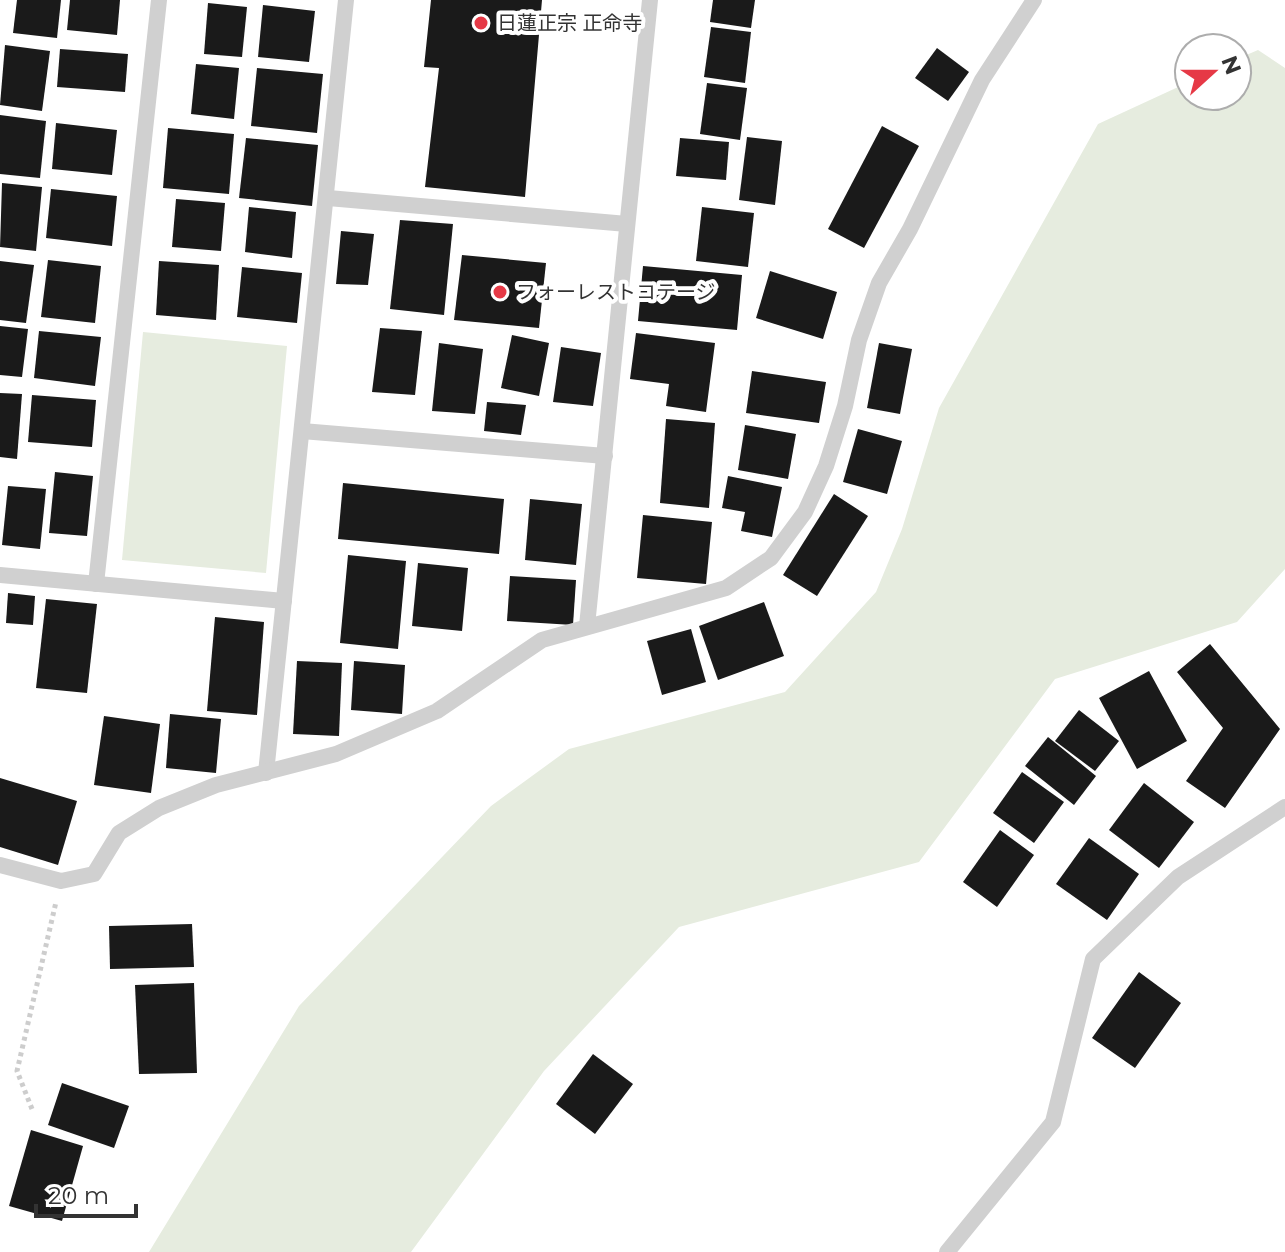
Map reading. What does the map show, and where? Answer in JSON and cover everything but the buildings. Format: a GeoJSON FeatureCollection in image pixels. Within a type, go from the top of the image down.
{"type":"FeatureCollection","features":[{"type":"Feature","properties":{"kind":"lane"},"geometry":{"type":"LineString","coordinates":[[96,584],[159,0]]}},
{"type":"Feature","properties":{"kind":"lane"},"geometry":{"type":"LineString","coordinates":[[266,773],[328,198],[346,0]]}},
{"type":"Feature","properties":{"kind":"lane"},"geometry":{"type":"LineString","coordinates":[[587,626],[650,0]]}},
{"type":"Feature","properties":{"kind":"lane"},"geometry":{"type":"LineString","coordinates":[[0,865],[61,881],[94,874],[119,833],[159,808],[216,785],[336,754],[437,711],[542,640],[665,608],[726,588],[771,558],[805,512],[826,466],[845,406],[859,340],[879,283],[910,229],[982,80],[1034,0]]}},
{"type":"Feature","properties":{"kind":"lane"},"geometry":{"type":"LineString","coordinates":[[328,198],[627,224]]}},
{"type":"Feature","properties":{"kind":"lane"},"geometry":{"type":"LineString","coordinates":[[302,431],[605,456]]}},
{"type":"Feature","properties":{"kind":"lane"},"geometry":{"type":"LineString","coordinates":[[0,575],[284,601]]}},
{"type":"Feature","properties":{"kind":"lane"},"geometry":{"type":"LineString","coordinates":[[947,1252],[1053,1122],[1093,959],[1178,877],[1285,807]]}},
{"type":"Feature","properties":{"kind":"path"},"geometry":{"type":"LineString","coordinates":[[32,1109],[17,1071],[61,881]]}},
{"type":"Feature","properties":{"kind":"shaded area"},"geometry":{"type":"Polygon","coordinates":[[[1258,50],[1285,68],[1285,569],[1237,622],[1055,679],[919,862],[679,927],[544,1071],[411,1252],[149,1252],[299,1006],[491,806],[569,749],[785,692],[876,592],[902,529],[939,408],[1098,124],[1173,89],[1173,112],[1253,112],[1253,52],[1258,50]]]}},
{"type":"Feature","properties":{"kind":"shaded area"},"geometry":{"type":"Polygon","coordinates":[[[143,332],[287,346],[266,573],[122,560],[143,332]]]}},
{"type":"Feature","properties":{"kind":"place","name":"日蓮正宗 正命寺"},"geometry":{"type":"Point","coordinates":[481,23]}},
{"type":"Feature","properties":{"kind":"place","name":"フォーレストコテージ"},"geometry":{"type":"Point","coordinates":[500,292]}}]}
